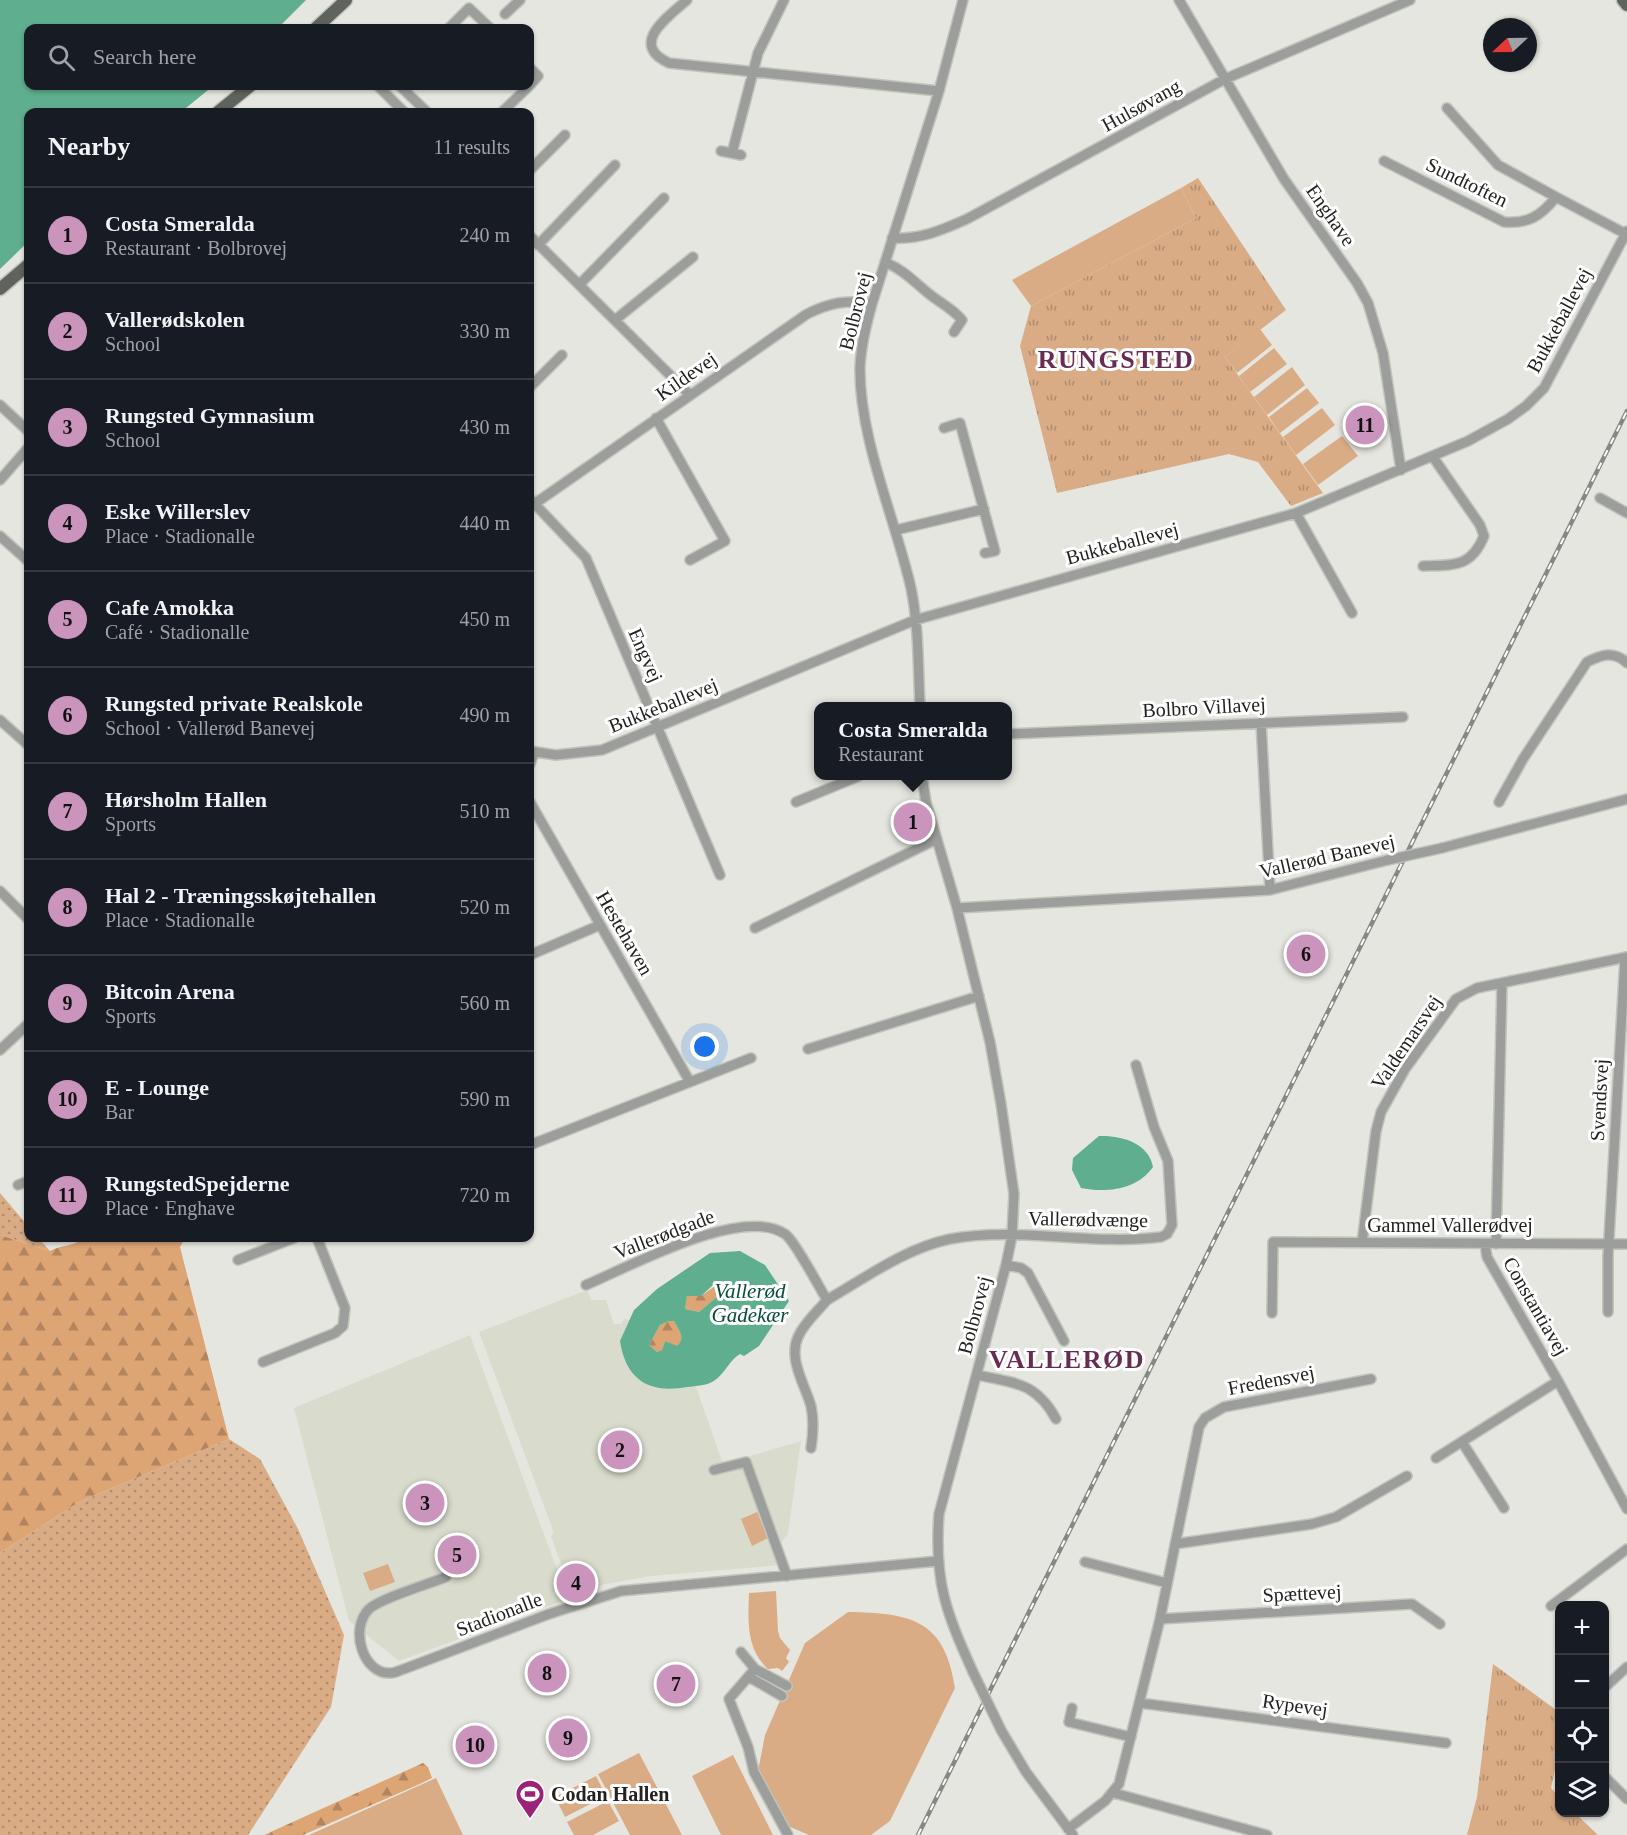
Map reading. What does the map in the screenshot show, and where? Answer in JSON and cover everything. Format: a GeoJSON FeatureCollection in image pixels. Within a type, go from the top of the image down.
{"type":"FeatureCollection","features":[{"type":"Feature","properties":{"kind":"main road"},"geometry":{"type":"LineString","coordinates":[[323,24],[346,0]]}},
{"type":"Feature","properties":{"kind":"main road"},"geometry":{"type":"LineString","coordinates":[[1623,0],[1627,5]]}},
{"type":"Feature","properties":{"kind":"main road"},"geometry":{"type":"LineString","coordinates":[[223,108],[245,90]]}},
{"type":"Feature","properties":{"kind":"main road"},"geometry":{"type":"LineString","coordinates":[[0,289],[24,268]]}},
{"type":"Feature","properties":{"kind":"street"},"geometry":{"type":"LineString","coordinates":[[505,14],[520,0]]}},
{"type":"Feature","properties":{"kind":"street"},"geometry":{"type":"LineString","coordinates":[[687,0],[656,28],[651,39],[652,49],[658,57],[669,63],[939,91]]}},
{"type":"Feature","properties":{"kind":"street"},"geometry":{"type":"LineString","coordinates":[[721,151],[736,154],[752,72],[758,53],[784,0]]}},
{"type":"Feature","properties":{"kind":"street","name":"Bolbrovej"},"geometry":{"type":"LineString","coordinates":[[920,702],[911,590],[867,425],[861,396],[860,366],[863,336],[872,304],[939,91],[963,0]]}},
{"type":"Feature","properties":{"kind":"street","name":"Enghave"},"geometry":{"type":"LineString","coordinates":[[1179,0],[1284,179],[1357,283],[1368,303],[1383,353],[1401,470]]}},
{"type":"Feature","properties":{"kind":"street","name":"Hulsøvang"},"geometry":{"type":"LineString","coordinates":[[892,238],[909,239],[932,235],[967,219],[1225,80],[1404,1]]}},
{"type":"Feature","properties":{"kind":"street"},"geometry":{"type":"LineString","coordinates":[[453,24],[469,8],[486,24]]}},
{"type":"Feature","properties":{"kind":"street"},"geometry":{"type":"LineString","coordinates":[[382,90],[400,108]]}},
{"type":"Feature","properties":{"kind":"street"},"geometry":{"type":"LineString","coordinates":[[385,93],[388,90]]}},
{"type":"Feature","properties":{"kind":"street"},"geometry":{"type":"LineString","coordinates":[[404,90],[423,108]]}},
{"type":"Feature","properties":{"kind":"street"},"geometry":{"type":"LineString","coordinates":[[506,108],[524,90]]}},
{"type":"Feature","properties":{"kind":"street"},"geometry":{"type":"LineString","coordinates":[[1447,108],[1498,165],[1626,233]]}},
{"type":"Feature","properties":{"kind":"street"},"geometry":{"type":"LineString","coordinates":[[534,166],[565,135]]}},
{"type":"Feature","properties":{"kind":"street","name":"Sundtoften"},"geometry":{"type":"LineString","coordinates":[[1384,161],[1504,222],[1519,224],[1533,219],[1545,212],[1556,197]]}},
{"type":"Feature","properties":{"kind":"street"},"geometry":{"type":"LineString","coordinates":[[538,244],[615,165]]}},
{"type":"Feature","properties":{"kind":"street"},"geometry":{"type":"LineString","coordinates":[[579,285],[664,198]]}},
{"type":"Feature","properties":{"kind":"street","name":"Bukkeballevej"},"geometry":{"type":"LineString","coordinates":[[534,752],[556,755],[603,750],[915,620],[1296,513],[1433,457],[1508,419],[1544,388],[1626,233]]}},
{"type":"Feature","properties":{"kind":"street"},"geometry":{"type":"LineString","coordinates":[[534,240],[690,395]]}},
{"type":"Feature","properties":{"kind":"street"},"geometry":{"type":"LineString","coordinates":[[615,321],[693,257]]}},
{"type":"Feature","properties":{"kind":"street"},"geometry":{"type":"LineString","coordinates":[[885,262],[903,270],[928,294],[955,311],[962,320],[954,332]]}},
{"type":"Feature","properties":{"kind":"street","name":"Kildevej"},"geometry":{"type":"LineString","coordinates":[[534,502],[807,314],[837,302],[854,301],[872,304]]}},
{"type":"Feature","properties":{"kind":"street"},"geometry":{"type":"LineString","coordinates":[[534,383],[562,355]]}},
{"type":"Feature","properties":{"kind":"street"},"geometry":{"type":"LineString","coordinates":[[0,405],[24,427]]}},
{"type":"Feature","properties":{"kind":"street"},"geometry":{"type":"LineString","coordinates":[[656,418],[725,541],[690,560]]}},
{"type":"Feature","properties":{"kind":"street"},"geometry":{"type":"LineString","coordinates":[[944,428],[960,423],[995,550],[985,553]]}},
{"type":"Feature","properties":{"kind":"street"},"geometry":{"type":"LineString","coordinates":[[0,480],[24,453]]}},
{"type":"Feature","properties":{"kind":"street"},"geometry":{"type":"LineString","coordinates":[[1423,566],[1453,565],[1467,561],[1479,548],[1484,536],[1480,525],[1433,457]]}},
{"type":"Feature","properties":{"kind":"street"},"geometry":{"type":"LineString","coordinates":[[1600,498],[1627,513]]}},
{"type":"Feature","properties":{"kind":"street","name":"Engvej"},"geometry":{"type":"LineString","coordinates":[[534,507],[586,558],[720,875]]}},
{"type":"Feature","properties":{"kind":"street"},"geometry":{"type":"LineString","coordinates":[[896,530],[984,509]]}},
{"type":"Feature","properties":{"kind":"street"},"geometry":{"type":"LineString","coordinates":[[1296,513],[1352,613]]}},
{"type":"Feature","properties":{"kind":"street"},"geometry":{"type":"LineString","coordinates":[[0,536],[24,557]]}},
{"type":"Feature","properties":{"kind":"street"},"geometry":{"type":"LineString","coordinates":[[1499,802],[1523,759],[1587,662],[1601,655],[1614,655],[1627,663]]}},
{"type":"Feature","properties":{"kind":"street","name":"Bolbro Villavej"},"geometry":{"type":"LineString","coordinates":[[1012,734],[1403,717]]}},
{"type":"Feature","properties":{"kind":"street"},"geometry":{"type":"LineString","coordinates":[[0,720],[24,741]]}},
{"type":"Feature","properties":{"kind":"street"},"geometry":{"type":"LineString","coordinates":[[1261,722],[1270,890]]}},
{"type":"Feature","properties":{"kind":"street"},"geometry":{"type":"LineString","coordinates":[[796,802],[849,780]]}},
{"type":"Feature","properties":{"kind":"street","name":"Bolbrovej"},"geometry":{"type":"LineString","coordinates":[[923,780],[926,802],[957,908],[979,996],[1001,1104],[1014,1194],[1012,1236],[1006,1265],[944,1490],[937,1538],[944,1606],[1001,1730],[1026,1772],[1070,1832]]}},
{"type":"Feature","properties":{"kind":"street","name":"Vallerød Banevej"},"geometry":{"type":"LineString","coordinates":[[957,908],[1270,890],[1627,799]]}},
{"type":"Feature","properties":{"kind":"street","name":"Hestehaven"},"geometry":{"type":"LineString","coordinates":[[534,809],[690,1082]]}},
{"type":"Feature","properties":{"kind":"street"},"geometry":{"type":"LineString","coordinates":[[755,928],[937,839]]}},
{"type":"Feature","properties":{"kind":"street"},"geometry":{"type":"LineString","coordinates":[[0,891],[24,915]]}},
{"type":"Feature","properties":{"kind":"street"},"geometry":{"type":"LineString","coordinates":[[534,953],[600,925]]}},
{"type":"Feature","properties":{"kind":"street","name":"Valdemarsvej"},"geometry":{"type":"LineString","coordinates":[[1362,1243],[1376,1131],[1381,1112],[1405,1069],[1456,999],[1477,988],[1626,958]]}},
{"type":"Feature","properties":{"kind":"street","name":"Svendsvej"},"geometry":{"type":"LineString","coordinates":[[1608,1312],[1609,1245],[1626,958]]}},
{"type":"Feature","properties":{"kind":"street"},"geometry":{"type":"LineString","coordinates":[[1496,1244],[1502,983]]}},
{"type":"Feature","properties":{"kind":"street"},"geometry":{"type":"LineString","coordinates":[[808,1049],[979,996]]}},
{"type":"Feature","properties":{"kind":"street"},"geometry":{"type":"LineString","coordinates":[[0,1050],[24,1028]]}},
{"type":"Feature","properties":{"kind":"street"},"geometry":{"type":"LineString","coordinates":[[534,1143],[751,1058]]}},
{"type":"Feature","properties":{"kind":"street","name":"Vallerødvænge"},"geometry":{"type":"LineString","coordinates":[[1012,1236],[1151,1239],[1161,1237],[1171,1230],[1168,1161],[1154,1127],[1136,1065]]}},
{"type":"Feature","properties":{"kind":"street"},"geometry":{"type":"LineString","coordinates":[[18,1185],[24,1182]]}},
{"type":"Feature","properties":{"kind":"street","name":"Vallerødgade"},"geometry":{"type":"LineString","coordinates":[[586,1285],[710,1233],[753,1226],[767,1227],[786,1235],[827,1300]]}},
{"type":"Feature","properties":{"kind":"street"},"geometry":{"type":"LineString","coordinates":[[811,1448],[813,1433],[811,1408],[795,1348],[803,1328],[827,1300],[932,1244],[980,1236],[1012,1236]]}},
{"type":"Feature","properties":{"kind":"street"},"geometry":{"type":"LineString","coordinates":[[238,1260],[284,1242]]}},
{"type":"Feature","properties":{"kind":"street"},"geometry":{"type":"LineString","coordinates":[[263,1362],[334,1333],[343,1326],[345,1308],[318,1242]]}},
{"type":"Feature","properties":{"kind":"street","name":"Gammel Vallerødvej"},"geometry":{"type":"LineString","coordinates":[[1272,1313],[1273,1242],[1627,1245]]}},
{"type":"Feature","properties":{"kind":"street","name":"Constantiavej"},"geometry":{"type":"LineString","coordinates":[[1436,1458],[1558,1381],[1487,1257],[1485,1244]]}},
{"type":"Feature","properties":{"kind":"street"},"geometry":{"type":"LineString","coordinates":[[1006,1265],[1021,1268],[1028,1273],[1064,1341]]}},
{"type":"Feature","properties":{"kind":"street"},"geometry":{"type":"LineString","coordinates":[[977,1374],[1027,1386],[1047,1404],[1056,1419]]}},
{"type":"Feature","properties":{"kind":"street","name":"Fredensvej"},"geometry":{"type":"LineString","coordinates":[[1114,1793],[1119,1784],[1160,1620],[1194,1438],[1205,1418],[1224,1407],[1371,1379]]}},
{"type":"Feature","properties":{"kind":"street"},"geometry":{"type":"LineString","coordinates":[[1558,1381],[1627,1509]]}},
{"type":"Feature","properties":{"kind":"street"},"geometry":{"type":"LineString","coordinates":[[1462,1442],[1504,1508]]}},
{"type":"Feature","properties":{"kind":"street"},"geometry":{"type":"LineString","coordinates":[[714,1470],[746,1462],[787,1576]]}},
{"type":"Feature","properties":{"kind":"street"},"geometry":{"type":"LineString","coordinates":[[1175,1544],[1312,1524],[1336,1517],[1407,1476]]}},
{"type":"Feature","properties":{"kind":"street"},"geometry":{"type":"LineString","coordinates":[[1551,1606],[1627,1549]]}},
{"type":"Feature","properties":{"kind":"street","name":"Stadionalle"},"geometry":{"type":"LineString","coordinates":[[446,1577],[369,1609],[360,1622],[358,1636],[361,1650],[381,1671],[390,1673],[404,1669],[544,1616],[621,1591],[938,1561]]}},
{"type":"Feature","properties":{"kind":"street"},"geometry":{"type":"LineString","coordinates":[[1085,1562],[1167,1583]]}},
{"type":"Feature","properties":{"kind":"street","name":"Spættevej"},"geometry":{"type":"LineString","coordinates":[[1160,1620],[1412,1604],[1440,1624]]}},
{"type":"Feature","properties":{"kind":"street"},"geometry":{"type":"LineString","coordinates":[[741,1652],[752,1673],[782,1696]]}},
{"type":"Feature","properties":{"kind":"street"},"geometry":{"type":"LineString","coordinates":[[1609,1684],[1627,1667]]}},
{"type":"Feature","properties":{"kind":"street"},"geometry":{"type":"LineString","coordinates":[[752,1673],[787,1686]]}},
{"type":"Feature","properties":{"kind":"street"},"geometry":{"type":"LineString","coordinates":[[752,1673],[729,1699],[748,1747],[754,1772],[788,1835]]}},
{"type":"Feature","properties":{"kind":"street","name":"Rypevej"},"geometry":{"type":"LineString","coordinates":[[1140,1703],[1446,1743]]}},
{"type":"Feature","properties":{"kind":"street"},"geometry":{"type":"LineString","coordinates":[[1072,1708],[1069,1722],[1131,1737]]}},
{"type":"Feature","properties":{"kind":"street"},"geometry":{"type":"LineString","coordinates":[[1609,1780],[1627,1799]]}},
{"type":"Feature","properties":{"kind":"street"},"geometry":{"type":"LineString","coordinates":[[1070,1832],[1114,1793],[1267,1835]]}},
{"type":"Feature","properties":{"kind":"shaded area"},"geometry":{"type":"Polygon","coordinates":[[[587,1290],[591,1300],[606,1300],[614,1324],[621,1324],[624,1319],[629,1320],[691,1372],[723,1464],[801,1441],[788,1533],[782,1542],[773,1546],[781,1565],[651,1576],[601,1585],[572,1595],[551,1536],[554,1533],[479,1332],[587,1290]]]}},
{"type":"Feature","properties":{"kind":"shaded area"},"geometry":{"type":"Polygon","coordinates":[[[470,1335],[568,1599],[399,1661],[349,1621],[294,1408],[470,1335]]]}},
{"type":"Feature","properties":{"kind":"green space"},"geometry":{"type":"Polygon","coordinates":[[[1198,178],[1286,310],[1225,357],[1323,493],[1291,506],[1258,462],[1229,454],[1057,493],[1020,346],[1031,306],[1196,218],[1181,188],[1198,178]]]}},
{"type":"Feature","properties":{"kind":"green space"},"geometry":{"type":"Polygon","coordinates":[[[1181,188],[1196,218],[1031,306],[1012,280],[1181,188]]]}},
{"type":"Feature","properties":{"kind":"green space"},"geometry":{"type":"Polygon","coordinates":[[[1260,329],[1272,345],[1237,373],[1225,357],[1260,329]]]}},
{"type":"Feature","properties":{"kind":"green space"},"geometry":{"type":"Polygon","coordinates":[[[1274,348],[1287,364],[1250,392],[1239,376],[1274,348]]]}},
{"type":"Feature","properties":{"kind":"green space"},"geometry":{"type":"Polygon","coordinates":[[[1292,367],[1305,385],[1267,415],[1254,397],[1292,367]]]}},
{"type":"Feature","properties":{"kind":"green space"},"geometry":{"type":"Polygon","coordinates":[[[1307,388],[1319,403],[1280,433],[1269,417],[1307,388]]]}},
{"type":"Feature","properties":{"kind":"green space"},"geometry":{"type":"Polygon","coordinates":[[[1322,408],[1335,425],[1296,455],[1283,437],[1322,408]]]}},
{"type":"Feature","properties":{"kind":"green space"},"geometry":{"type":"Polygon","coordinates":[[[1342,436],[1358,456],[1318,485],[1303,464],[1342,436]]]}},
{"type":"Feature","properties":{"kind":"green space"},"geometry":{"type":"Polygon","coordinates":[[[0,1193],[24,1221],[24,1242],[42,1242],[50,1251],[0,1235],[0,1193]]]}},
{"type":"Feature","properties":{"kind":"green space"},"geometry":{"type":"Polygon","coordinates":[[[0,1235],[50,1251],[79,1242],[183,1242],[180,1247],[229,1439],[79,1502],[0,1553],[0,1235]]]}},
{"type":"Feature","properties":{"kind":"green space"},"geometry":{"type":"Polygon","coordinates":[[[718,1284],[719,1295],[699,1312],[685,1309],[687,1295],[701,1296],[718,1284]]]}},
{"type":"Feature","properties":{"kind":"green space"},"geometry":{"type":"Polygon","coordinates":[[[674,1321],[681,1334],[680,1344],[677,1347],[665,1341],[662,1350],[657,1352],[649,1345],[660,1325],[674,1321]]]}},
{"type":"Feature","properties":{"kind":"green space"},"geometry":{"type":"Polygon","coordinates":[[[229,1439],[260,1459],[298,1529],[344,1635],[331,1707],[248,1835],[0,1835],[0,1553],[79,1502],[229,1439]]]}},
{"type":"Feature","properties":{"kind":"green space"},"geometry":{"type":"Polygon","coordinates":[[[757,1512],[768,1538],[752,1546],[741,1519],[757,1512]]]}},
{"type":"Feature","properties":{"kind":"green space"},"geometry":{"type":"Polygon","coordinates":[[[388,1564],[395,1582],[370,1591],[363,1573],[388,1564]]]}},
{"type":"Feature","properties":{"kind":"green space"},"geometry":{"type":"Polygon","coordinates":[[[776,1591],[778,1631],[780,1638],[790,1650],[786,1658],[789,1662],[782,1671],[778,1668],[768,1669],[761,1661],[752,1644],[749,1624],[749,1593],[776,1591]]]}},
{"type":"Feature","properties":{"kind":"green space"},"geometry":{"type":"Polygon","coordinates":[[[848,1612],[889,1615],[921,1624],[943,1647],[955,1688],[890,1821],[871,1835],[809,1835],[783,1824],[757,1776],[765,1735],[805,1643],[848,1612]]]}},
{"type":"Feature","properties":{"kind":"green space"},"geometry":{"type":"Polygon","coordinates":[[[1493,1664],[1555,1709],[1555,1770],[1551,1788],[1555,1792],[1555,1817],[1579,1817],[1598,1835],[1467,1835],[1477,1797],[1493,1664]]]}},
{"type":"Feature","properties":{"kind":"green space"},"geometry":{"type":"Polygon","coordinates":[[[639,1753],[682,1835],[630,1835],[598,1774],[639,1753]]]}},
{"type":"Feature","properties":{"kind":"green space"},"geometry":{"type":"Polygon","coordinates":[[[733,1755],[773,1835],[721,1835],[692,1776],[733,1755]]]}},
{"type":"Feature","properties":{"kind":"green space"},"geometry":{"type":"Polygon","coordinates":[[[423,1763],[428,1767],[432,1778],[422,1783],[303,1835],[264,1835],[423,1763]]]}},
{"type":"Feature","properties":{"kind":"green space"},"geometry":{"type":"Polygon","coordinates":[[[596,1776],[606,1796],[565,1817],[555,1797],[596,1776]]]}},
{"type":"Feature","properties":{"kind":"green space"},"geometry":{"type":"Polygon","coordinates":[[[436,1778],[463,1835],[309,1835],[436,1778]]]}},
{"type":"Feature","properties":{"kind":"green space"},"geometry":{"type":"Polygon","coordinates":[[[608,1801],[619,1821],[593,1835],[574,1835],[567,1822],[608,1801]]]}},
{"type":"Feature","properties":{"kind":"water"},"geometry":{"type":"Polygon","coordinates":[[[0,0],[306,0],[282,24],[24,24],[24,90],[208,90],[186,108],[24,108],[24,246],[0,269],[0,0]]]}},
{"type":"Feature","properties":{"kind":"water"},"geometry":{"type":"Polygon","coordinates":[[[1099,1136],[1125,1139],[1140,1146],[1146,1152],[1153,1167],[1139,1181],[1120,1188],[1101,1190],[1081,1188],[1072,1170],[1073,1158],[1099,1136]]]}},
{"type":"Feature","properties":{"kind":"water","name":"Vallerød Gadekær"},"geometry":{"type":"Polygon","coordinates":[[[740,1251],[765,1265],[789,1301],[759,1346],[744,1356],[740,1354],[736,1357],[715,1380],[704,1385],[673,1389],[651,1386],[634,1375],[623,1354],[620,1341],[634,1310],[657,1289],[710,1253],[740,1251]],[[718,1285],[712,1286],[701,1296],[687,1296],[685,1309],[699,1312],[719,1295],[718,1285]],[[674,1321],[660,1325],[649,1345],[657,1352],[662,1350],[665,1341],[677,1346],[680,1343],[681,1334],[674,1321]]]}},
{"type":"Feature","properties":{"kind":"railway"},"geometry":{"type":"LineString","coordinates":[[918,1835],[1627,411]]}},
{"type":"Feature","properties":{"kind":"place","name":"RungstedSpejderne"},"geometry":{"type":"Point","coordinates":[1365,425]}},
{"type":"Feature","properties":{"kind":"place","name":"Costa Smeralda"},"geometry":{"type":"Point","coordinates":[913,822]}},
{"type":"Feature","properties":{"kind":"place","name":"Rungsted private Realskole"},"geometry":{"type":"Point","coordinates":[1306,954]}},
{"type":"Feature","properties":{"kind":"place","name":"Vallerødskolen"},"geometry":{"type":"Point","coordinates":[620,1450]}},
{"type":"Feature","properties":{"kind":"place","name":"Rungsted Gymnasium"},"geometry":{"type":"Point","coordinates":[425,1503]}},
{"type":"Feature","properties":{"kind":"place","name":"Cafe Amokka"},"geometry":{"type":"Point","coordinates":[457,1555]}},
{"type":"Feature","properties":{"kind":"place","name":"Eske Willerslev"},"geometry":{"type":"Point","coordinates":[576,1583]}},
{"type":"Feature","properties":{"kind":"place","name":"Hal 2 - Træningsskøjtehallen"},"geometry":{"type":"Point","coordinates":[547,1673]}},
{"type":"Feature","properties":{"kind":"place","name":"Hørsholm Hallen"},"geometry":{"type":"Point","coordinates":[676,1684]}},
{"type":"Feature","properties":{"kind":"place","name":"Bitcoin Arena"},"geometry":{"type":"Point","coordinates":[568,1738]}},
{"type":"Feature","properties":{"kind":"place","name":"E - Lounge"},"geometry":{"type":"Point","coordinates":[475,1745]}},
{"type":"Feature","properties":{"kind":"place","name":"Codan Hallen"},"geometry":{"type":"Point","coordinates":[530,1820]}},
{"type":"Feature","properties":{"kind":"district","name":"RUNGSTED"},"geometry":{"type":"Point","coordinates":[1116,359]}},
{"type":"Feature","properties":{"kind":"district","name":"VALLERØD"},"geometry":{"type":"Point","coordinates":[1067,1359]}}]}
